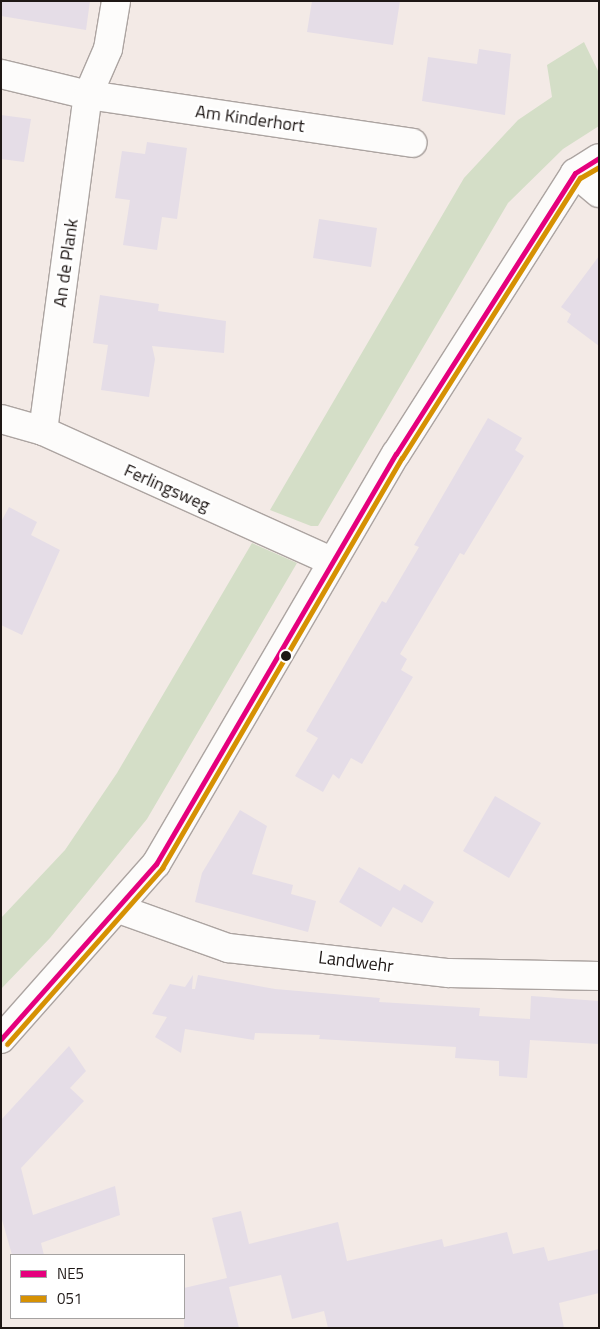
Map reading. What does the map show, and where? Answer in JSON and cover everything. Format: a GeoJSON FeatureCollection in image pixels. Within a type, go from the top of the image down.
{"type":"FeatureCollection","features":[{"type":"Feature","properties":{"kind":"street"},"geometry":{"type":"LineString","coordinates":[[88,95],[108,49],[116,1]]}},
{"type":"Feature","properties":{"kind":"street","name":"Am Kinderhort"},"geometry":{"type":"LineString","coordinates":[[1,74],[88,95],[412,142]]}},
{"type":"Feature","properties":{"kind":"street","name":"An de Plank"},"geometry":{"type":"LineString","coordinates":[[43,431],[88,95]]}},
{"type":"Feature","properties":{"kind":"street"},"geometry":{"type":"LineString","coordinates":[[1,1039],[119,909],[156,864],[331,562],[396,454],[575,172],[599,158]]}},
{"type":"Feature","properties":{"kind":"street"},"geometry":{"type":"LineString","coordinates":[[575,172],[599,193]]}},
{"type":"Feature","properties":{"kind":"street","name":"Ferlingsweg"},"geometry":{"type":"LineString","coordinates":[[1,419],[43,431],[331,562]]}},
{"type":"Feature","properties":{"kind":"street","name":"Landwehr"},"geometry":{"type":"LineString","coordinates":[[119,909],[228,948],[450,973],[599,976]]}},
{"type":"Feature","properties":{"kind":"green space"},"geometry":{"type":"Polygon","coordinates":[[[584,42],[599,73],[599,126],[563,149],[508,203],[318,526],[311,526],[270,510],[464,178],[518,120],[552,97],[547,65],[584,42]]]}},
{"type":"Feature","properties":{"kind":"green space"},"geometry":{"type":"Polygon","coordinates":[[[252,543],[297,563],[147,819],[50,938],[1,989],[1,918],[65,850],[117,773],[252,543]]]}},
{"type":"Feature","properties":{"kind":"building"},"geometry":{"type":"Polygon","coordinates":[[[1,1],[90,1],[86,30],[1,16],[1,1]]]}},
{"type":"Feature","properties":{"kind":"building"},"geometry":{"type":"Polygon","coordinates":[[[312,1],[400,1],[393,45],[307,32],[312,1]]]}},
{"type":"Feature","properties":{"kind":"building"},"geometry":{"type":"Polygon","coordinates":[[[479,49],[511,54],[505,115],[422,101],[428,57],[477,64],[479,49]]]}},
{"type":"Feature","properties":{"kind":"building"},"geometry":{"type":"Polygon","coordinates":[[[1,115],[31,119],[24,162],[1,159],[1,115]]]}},
{"type":"Feature","properties":{"kind":"building"},"geometry":{"type":"Polygon","coordinates":[[[147,142],[187,148],[177,219],[162,217],[157,250],[123,245],[130,200],[115,198],[122,151],[145,154],[147,142]]]}},
{"type":"Feature","properties":{"kind":"building"},"geometry":{"type":"Polygon","coordinates":[[[319,219],[377,228],[371,267],[313,258],[319,219]]]}},
{"type":"Feature","properties":{"kind":"building"},"geometry":{"type":"Polygon","coordinates":[[[599,256],[599,346],[567,322],[571,314],[561,307],[599,256]]]}},
{"type":"Feature","properties":{"kind":"building"},"geometry":{"type":"Polygon","coordinates":[[[100,295],[159,304],[158,311],[226,321],[224,353],[152,346],[155,359],[149,397],[101,390],[108,345],[93,343],[100,295]]]}},
{"type":"Feature","properties":{"kind":"building"},"geometry":{"type":"Polygon","coordinates":[[[488,418],[522,438],[515,450],[524,456],[464,555],[460,553],[400,654],[407,659],[401,670],[413,677],[362,764],[351,758],[339,779],[333,774],[323,792],[295,776],[318,738],[306,731],[382,601],[386,603],[419,547],[414,545],[488,418]]]}},
{"type":"Feature","properties":{"kind":"building"},"geometry":{"type":"Polygon","coordinates":[[[9,507],[37,522],[31,535],[60,550],[22,635],[1,625],[1,522],[9,507]]]}},
{"type":"Feature","properties":{"kind":"building"},"geometry":{"type":"Polygon","coordinates":[[[495,796],[541,823],[509,878],[463,851],[495,796]]]}},
{"type":"Feature","properties":{"kind":"building"},"geometry":{"type":"Polygon","coordinates":[[[240,810],[267,826],[252,874],[293,885],[291,894],[316,901],[308,932],[195,902],[202,873],[240,810]]]}},
{"type":"Feature","properties":{"kind":"building"},"geometry":{"type":"Polygon","coordinates":[[[359,867],[400,891],[404,884],[434,902],[422,923],[393,907],[381,927],[339,902],[359,867]]]}},
{"type":"Feature","properties":{"kind":"building"},"geometry":{"type":"Polygon","coordinates":[[[193,975],[192,989],[195,989],[198,975],[275,989],[380,998],[379,1002],[480,1008],[479,1016],[530,1019],[531,996],[599,1001],[599,1044],[530,1040],[527,1078],[499,1076],[499,1061],[455,1058],[456,1047],[319,1039],[320,1035],[255,1033],[254,1040],[185,1029],[181,1053],[155,1037],[167,1017],[152,1014],[170,984],[185,987],[193,975]]]}},
{"type":"Feature","properties":{"kind":"building"},"geometry":{"type":"Polygon","coordinates":[[[69,1046],[86,1071],[70,1088],[84,1101],[21,1168],[33,1215],[115,1186],[120,1215],[41,1243],[44,1254],[12,1254],[1,1216],[1,1120],[69,1046]]]}},
{"type":"Feature","properties":{"kind":"building"},"geometry":{"type":"Polygon","coordinates":[[[241,1211],[249,1244],[338,1222],[347,1261],[442,1239],[444,1247],[507,1232],[513,1254],[544,1247],[548,1261],[599,1249],[599,1293],[559,1303],[564,1328],[328,1328],[324,1311],[292,1319],[281,1275],[229,1287],[239,1328],[184,1328],[185,1288],[227,1278],[212,1218],[241,1211]]]}},
{"type":"Feature","properties":{"kind":"transit line","name":"NE5"},"geometry":{"type":"LineString","coordinates":[[1,1039],[156,864],[396,454],[575,173],[599,158]]}},
{"type":"Feature","properties":{"kind":"transit line","name":"051"},"geometry":{"type":"LineString","coordinates":[[7,1044],[162,868],[402,458],[580,178],[599,167]]}}]}
